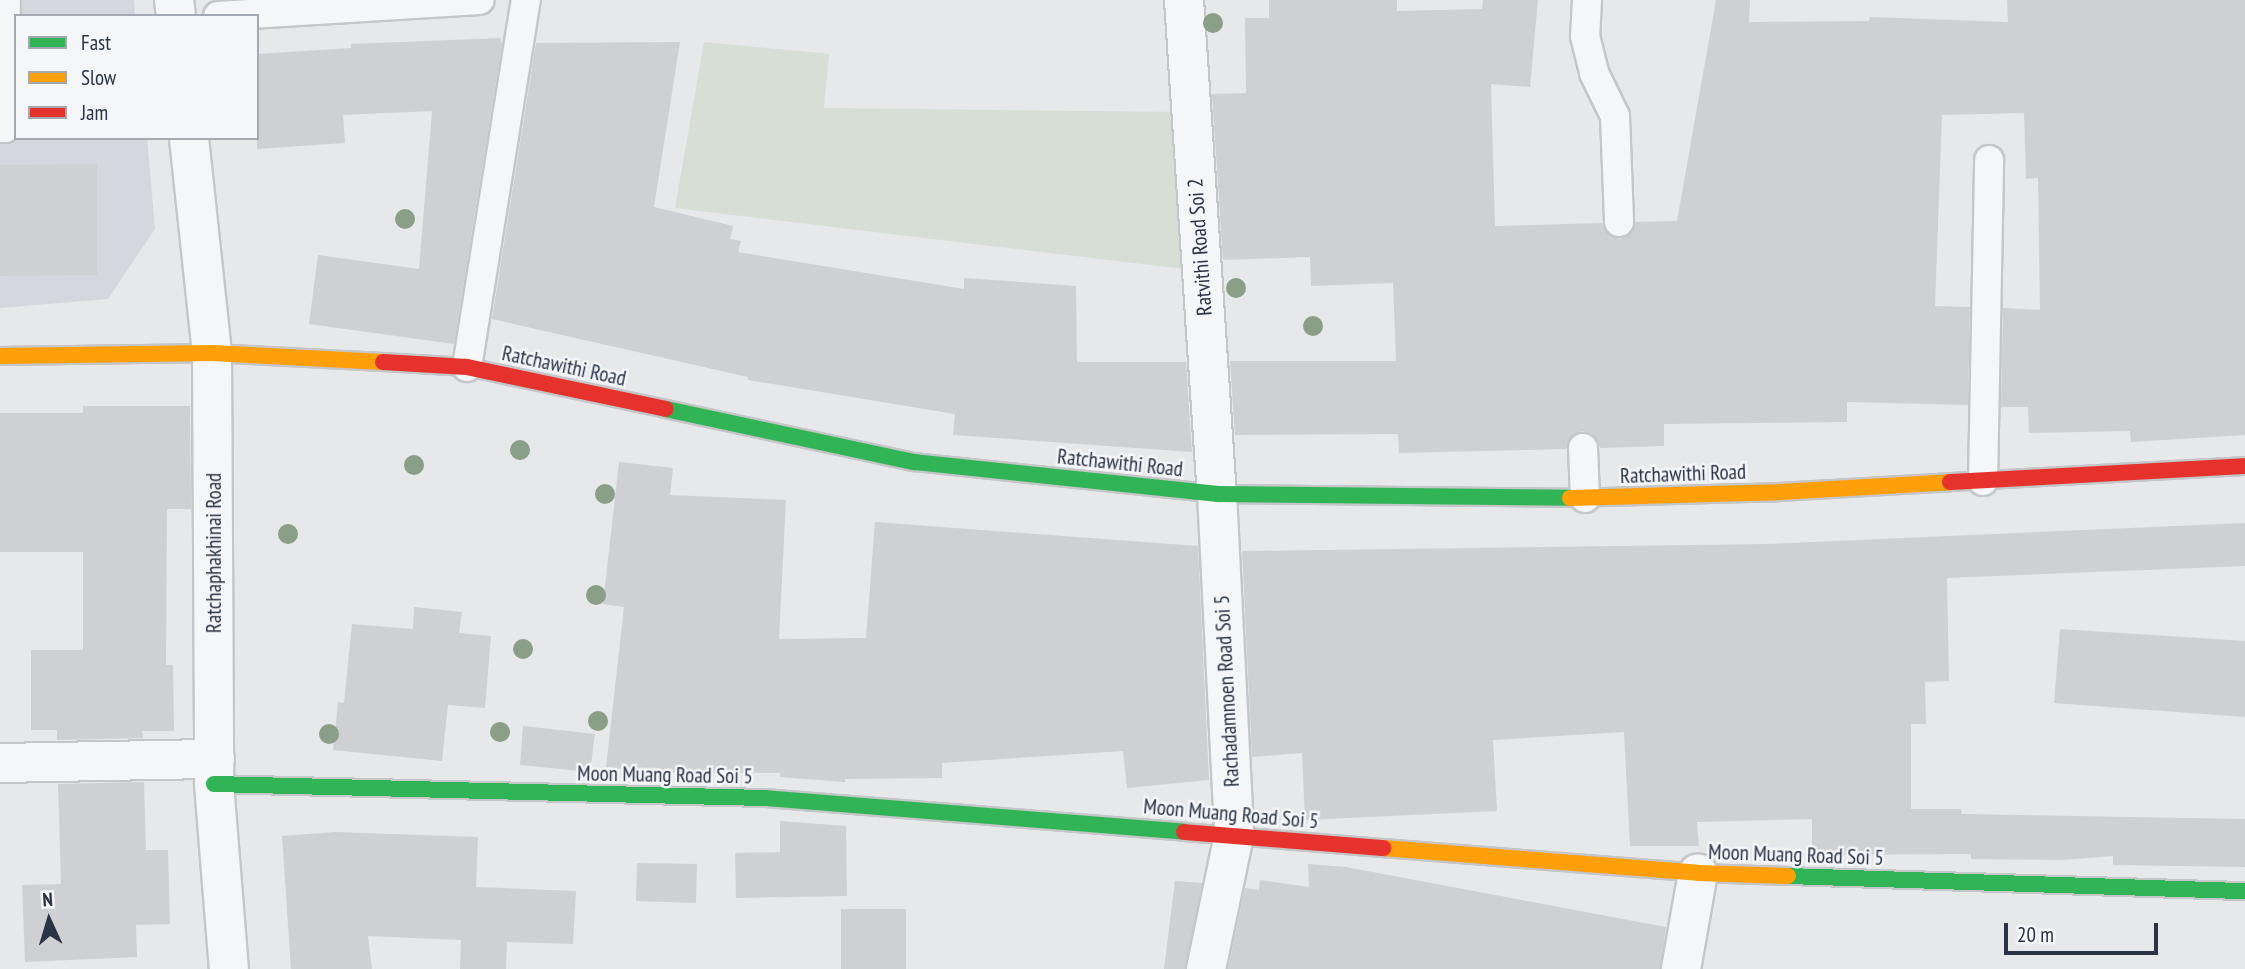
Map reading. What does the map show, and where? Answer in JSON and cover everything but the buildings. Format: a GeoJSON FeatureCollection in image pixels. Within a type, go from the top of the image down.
{"type":"FeatureCollection","features":[{"type":"Feature","properties":{"kind":"street","name":"Ratvithi Road Soi 2"},"geometry":{"type":"LineString","coordinates":[[1184,0],[1217,494]]}},
{"type":"Feature","properties":{"kind":"street","name":"Ratchaphakhinai Road"},"geometry":{"type":"LineString","coordinates":[[189,140],[212,353],[215,772],[229,969]]}},
{"type":"Feature","properties":{"kind":"street","name":"Ratchawithi Road"},"geometry":{"type":"LineString","coordinates":[[0,356],[212,353],[467,367],[914,462],[1217,494],[1585,498],[1779,492],[2245,466]]}},
{"type":"Feature","properties":{"kind":"street","name":"Rachadamnoen Road Soi 5"},"geometry":{"type":"LineString","coordinates":[[1206,969],[1234,835],[1217,494]]}},
{"type":"Feature","properties":{"kind":"street"},"geometry":{"type":"LineString","coordinates":[[0,763],[215,772]]}},
{"type":"Feature","properties":{"kind":"street","name":"Moon Muang Road Soi 5"},"geometry":{"type":"LineString","coordinates":[[215,772],[765,799],[1698,873],[2245,891]]}},
{"type":"Feature","properties":{"kind":"street"},"geometry":{"type":"LineString","coordinates":[[1681,969],[1698,873]]}},
{"type":"Feature","properties":{"kind":"lane"},"geometry":{"type":"LineString","coordinates":[[0,128],[5,128],[6,0]]}},
{"type":"Feature","properties":{"kind":"lane"},"geometry":{"type":"LineString","coordinates":[[251,14],[480,0]]}},
{"type":"Feature","properties":{"kind":"lane"},"geometry":{"type":"LineString","coordinates":[[467,367],[526,0]]}},
{"type":"Feature","properties":{"kind":"lane"},"geometry":{"type":"LineString","coordinates":[[1587,0],[1585,36],[1594,73],[1615,116],[1619,222]]}},
{"type":"Feature","properties":{"kind":"lane"},"geometry":{"type":"LineString","coordinates":[[1983,481],[1989,160]]}},
{"type":"Feature","properties":{"kind":"lane"},"geometry":{"type":"LineString","coordinates":[[1583,448],[1585,498]]}},
{"type":"Feature","properties":{"kind":"shaded area"},"geometry":{"type":"Polygon","coordinates":[[[0,0],[134,0],[135,14],[14,14],[14,140],[147,140],[155,229],[108,299],[0,308],[0,0]]]}},
{"type":"Feature","properties":{"kind":"shaded area"},"geometry":{"type":"Polygon","coordinates":[[[704,42],[829,54],[824,108],[1182,112],[1192,270],[675,208],[704,42]]]}},
{"type":"Feature","properties":{"kind":"traffic: fast"},"geometry":{"type":"LineString","coordinates":[[666,409],[914,462],[1217,494],[1570,498]]}},
{"type":"Feature","properties":{"kind":"traffic: fast"},"geometry":{"type":"LineString","coordinates":[[214,784],[765,798],[1184,832]]}},
{"type":"Feature","properties":{"kind":"traffic: fast"},"geometry":{"type":"LineString","coordinates":[[1788,876],[2245,891]]}},
{"type":"Feature","properties":{"kind":"traffic: slow"},"geometry":{"type":"LineString","coordinates":[[0,356],[212,353],[383,362]]}},
{"type":"Feature","properties":{"kind":"traffic: slow"},"geometry":{"type":"LineString","coordinates":[[1570,498],[1779,492],[1950,482]]}},
{"type":"Feature","properties":{"kind":"traffic: slow"},"geometry":{"type":"LineString","coordinates":[[1383,848],[1698,873],[1788,876]]}},
{"type":"Feature","properties":{"kind":"traffic: jam"},"geometry":{"type":"LineString","coordinates":[[383,362],[467,367],[666,409]]}},
{"type":"Feature","properties":{"kind":"traffic: jam"},"geometry":{"type":"LineString","coordinates":[[1950,482],[2245,466]]}},
{"type":"Feature","properties":{"kind":"traffic: jam"},"geometry":{"type":"LineString","coordinates":[[1184,832],[1383,848]]}}]}
